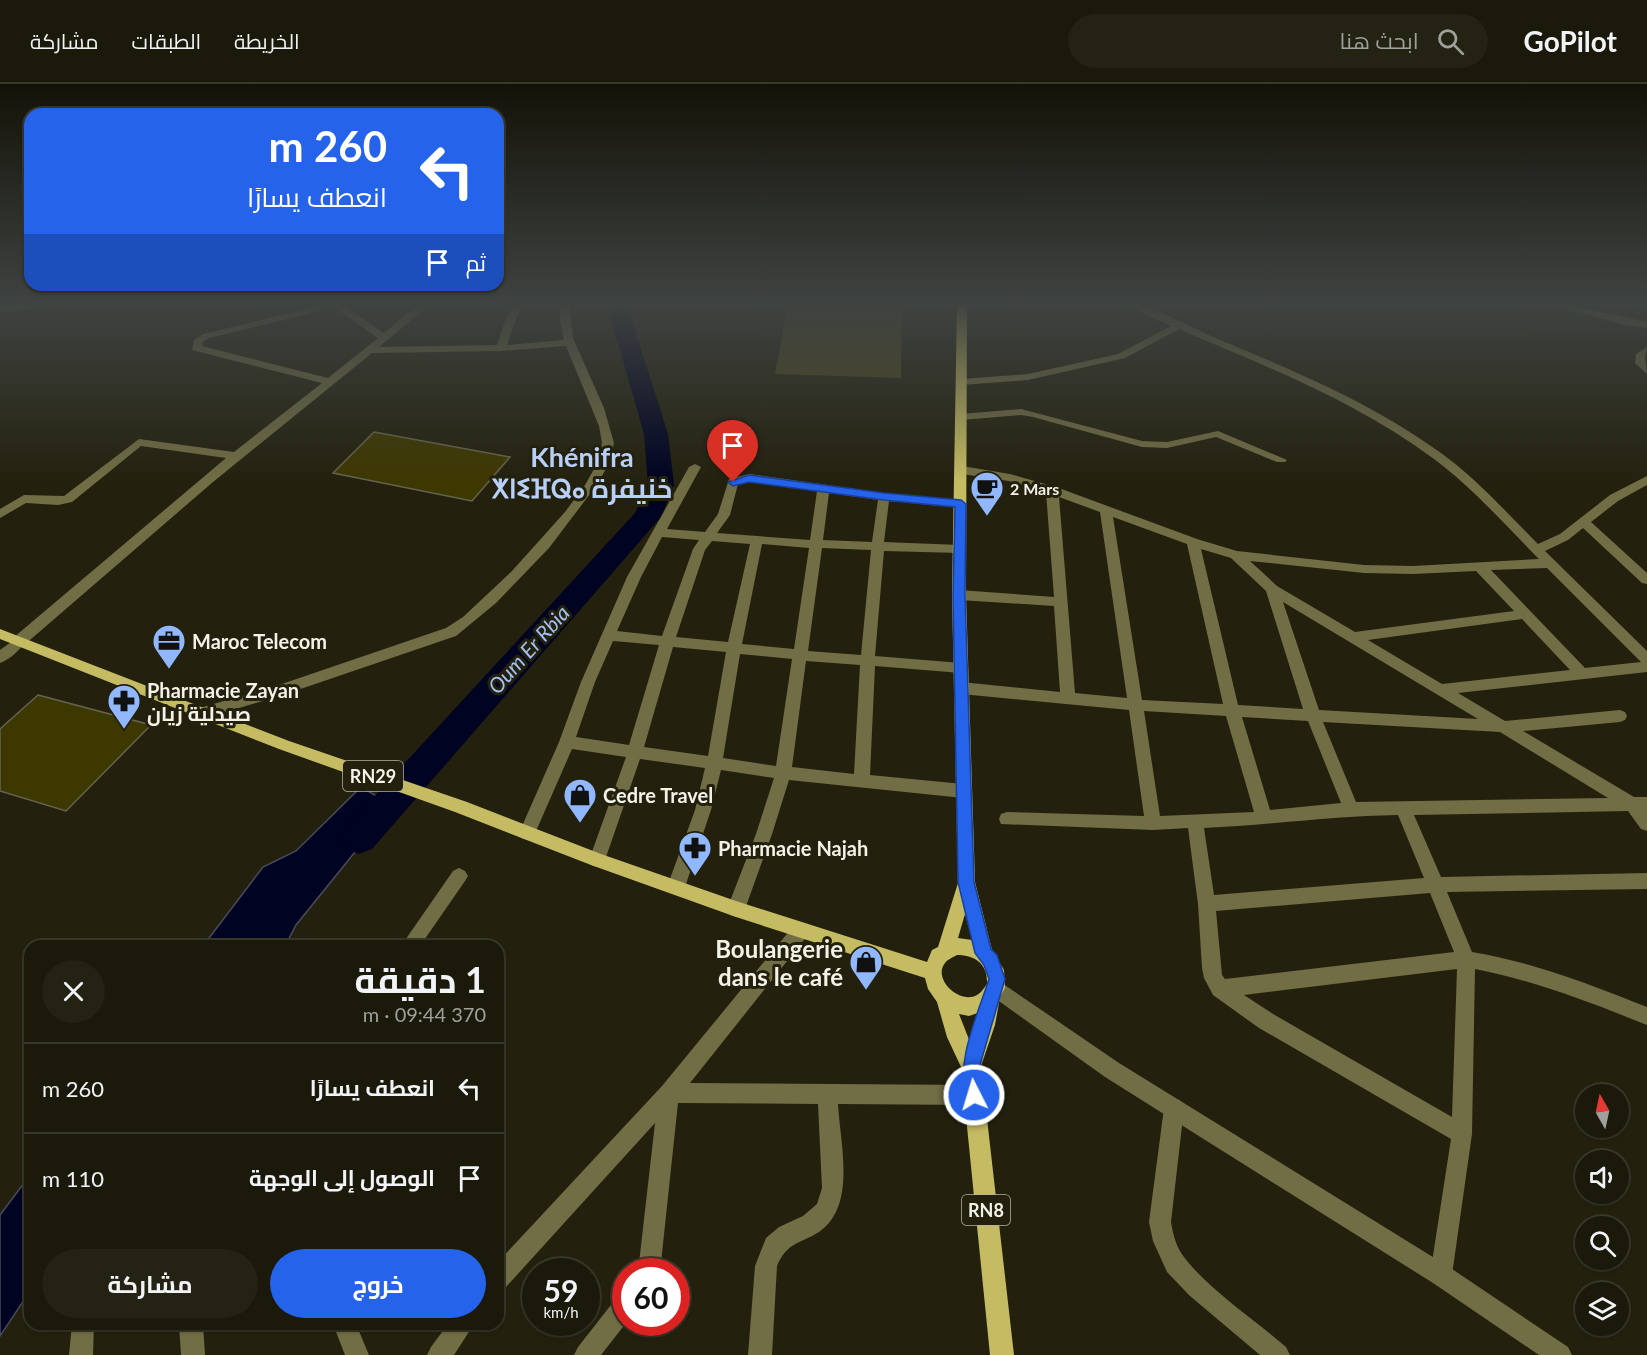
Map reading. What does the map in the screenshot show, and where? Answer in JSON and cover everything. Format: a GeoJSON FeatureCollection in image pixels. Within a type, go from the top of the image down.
{"type":"FeatureCollection","features":[{"type":"Feature","properties":{"kind":"main road"},"geometry":{"type":"LineString","coordinates":[[961,364],[962,471],[959,595],[966,882],[984,953],[995,969],[993,992],[984,1003],[975,1006],[954,1004],[945,999],[938,991],[932,972],[934,963],[946,950],[966,882]]}},
{"type":"Feature","properties":{"kind":"main road","name":"RN29"},"geometry":{"type":"LineString","coordinates":[[0,634],[284,745],[461,807],[597,860],[736,909],[932,972]]}},
{"type":"Feature","properties":{"kind":"main road"},"geometry":{"type":"LineString","coordinates":[[946,950],[965,946],[984,953]]}},
{"type":"Feature","properties":{"kind":"main road","name":"RN8"},"geometry":{"type":"LineString","coordinates":[[971,1065],[985,1025],[993,992]]}},
{"type":"Feature","properties":{"kind":"main road","name":"RN8"},"geometry":{"type":"LineString","coordinates":[[945,999],[957,1037],[971,1065],[1002,1355]]}},
{"type":"Feature","properties":{"kind":"street"},"geometry":{"type":"LineString","coordinates":[[261,364],[328,381]]}},
{"type":"Feature","properties":{"kind":"street"},"geometry":{"type":"LineString","coordinates":[[0,657],[236,456],[352,364]]}},
{"type":"Feature","properties":{"kind":"street"},"geometry":{"type":"LineString","coordinates":[[201,712],[275,692],[451,632],[475,616],[536,554],[578,502],[602,468],[607,456],[608,443],[600,411],[579,364]]}},
{"type":"Feature","properties":{"kind":"street"},"geometry":{"type":"LineString","coordinates":[[961,382],[1028,377],[1084,364]]}},
{"type":"Feature","properties":{"kind":"street"},"geometry":{"type":"LineString","coordinates":[[1270,364],[1334,392],[1385,420],[1439,457],[1472,485],[1551,563],[1641,646],[1647,660]]}},
{"type":"Feature","properties":{"kind":"street"},"geometry":{"type":"LineString","coordinates":[[961,417],[1022,412],[1142,444],[1167,445],[1218,434],[1281,460]]}},
{"type":"Feature","properties":{"kind":"street"},"geometry":{"type":"LineString","coordinates":[[0,514],[24,499],[58,501],[68,499],[140,442],[236,456]]}},
{"type":"Feature","properties":{"kind":"street"},"geometry":{"type":"LineString","coordinates":[[527,833],[567,742],[588,682],[634,577],[695,467]]}},
{"type":"Feature","properties":{"kind":"street"},"geometry":{"type":"LineString","coordinates":[[962,471],[1010,478],[1052,490],[1193,542],[1236,555],[1364,569],[1413,570],[1551,563]]}},
{"type":"Feature","properties":{"kind":"street"},"geometry":{"type":"LineString","coordinates":[[597,860],[635,752],[667,642],[699,549],[724,515],[730,486],[737,480],[749,478],[884,497],[961,504]]}},
{"type":"Feature","properties":{"kind":"street"},"geometry":{"type":"LineString","coordinates":[[1538,549],[1564,537],[1614,498],[1647,480]]}},
{"type":"Feature","properties":{"kind":"street"},"geometry":{"type":"LineString","coordinates":[[736,909],[764,834],[783,773],[824,488]]}},
{"type":"Feature","properties":{"kind":"street"},"geometry":{"type":"LineString","coordinates":[[1052,490],[1068,697]]}},
{"type":"Feature","properties":{"kind":"street"},"geometry":{"type":"LineString","coordinates":[[862,780],[866,660],[876,544],[884,497]]}},
{"type":"Feature","properties":{"kind":"street"},"geometry":{"type":"LineString","coordinates":[[1106,509],[1153,823]]}},
{"type":"Feature","properties":{"kind":"street"},"geometry":{"type":"LineString","coordinates":[[1584,521],[1647,580]]}},
{"type":"Feature","properties":{"kind":"street"},"geometry":{"type":"LineString","coordinates":[[658,533],[960,549]]}},
{"type":"Feature","properties":{"kind":"street"},"geometry":{"type":"LineString","coordinates":[[676,887],[703,810],[714,765],[734,648],[757,540]]}},
{"type":"Feature","properties":{"kind":"street"},"geometry":{"type":"LineString","coordinates":[[1193,542],[1232,710],[1264,818]]}},
{"type":"Feature","properties":{"kind":"street"},"geometry":{"type":"LineString","coordinates":[[1236,555],[1272,589],[1640,804],[1647,824]]}},
{"type":"Feature","properties":{"kind":"street"},"geometry":{"type":"LineString","coordinates":[[1479,566],[1581,673]]}},
{"type":"Feature","properties":{"kind":"street"},"geometry":{"type":"LineString","coordinates":[[1272,589],[1313,716],[1351,809]]}},
{"type":"Feature","properties":{"kind":"street"},"geometry":{"type":"LineString","coordinates":[[959,595],[1061,602]]}},
{"type":"Feature","properties":{"kind":"street"},"geometry":{"type":"LineString","coordinates":[[1354,637],[1525,614]]}},
{"type":"Feature","properties":{"kind":"street"},"geometry":{"type":"LineString","coordinates":[[608,635],[799,655],[961,668]]}},
{"type":"Feature","properties":{"kind":"street"},"geometry":{"type":"LineString","coordinates":[[1443,689],[1647,667]]}},
{"type":"Feature","properties":{"kind":"street"},"geometry":{"type":"LineString","coordinates":[[961,688],[1136,705],[1507,727],[1620,716]]}},
{"type":"Feature","properties":{"kind":"street"},"geometry":{"type":"LineString","coordinates":[[567,742],[714,765],[963,791]]}},
{"type":"Feature","properties":{"kind":"street"},"geometry":{"type":"LineString","coordinates":[[1007,819],[1153,823],[1264,818],[1351,809],[1640,804]]}},
{"type":"Feature","properties":{"kind":"street"},"geometry":{"type":"LineString","coordinates":[[1403,807],[1466,959],[1462,1134],[1441,1275]]}},
{"type":"Feature","properties":{"kind":"street"},"geometry":{"type":"LineString","coordinates":[[1196,821],[1207,904],[1211,968],[1213,978],[1220,989],[1266,1021],[1462,1134]]}},
{"type":"Feature","properties":{"kind":"street"},"geometry":{"type":"LineString","coordinates":[[414,940],[459,876]]}},
{"type":"Feature","properties":{"kind":"street"},"geometry":{"type":"LineString","coordinates":[[1207,904],[1437,885],[1647,881]]}},
{"type":"Feature","properties":{"kind":"street"},"geometry":{"type":"LineString","coordinates":[[504,1267],[669,1093],[801,930]]}},
{"type":"Feature","properties":{"kind":"street"},"geometry":{"type":"LineString","coordinates":[[1220,989],[1466,959],[1514,968],[1559,981],[1647,1016]]}},
{"type":"Feature","properties":{"kind":"street"},"geometry":{"type":"LineString","coordinates":[[993,992],[1112,1070],[1441,1275],[1560,1355]]}},
{"type":"Feature","properties":{"kind":"street"},"geometry":{"type":"LineString","coordinates":[[669,1093],[974,1095]]}},
{"type":"Feature","properties":{"kind":"street"},"geometry":{"type":"LineString","coordinates":[[651,1258],[669,1093]]}},
{"type":"Feature","properties":{"kind":"street"},"geometry":{"type":"LineString","coordinates":[[760,1355],[766,1266],[774,1246],[787,1235],[811,1224],[825,1211],[833,1188],[827,1093]]}},
{"type":"Feature","properties":{"kind":"street"},"geometry":{"type":"LineString","coordinates":[[1174,1108],[1161,1222],[1164,1241],[1175,1264],[1198,1288],[1278,1355]]}},
{"type":"Feature","properties":{"kind":"street"},"geometry":{"type":"LineString","coordinates":[[586,1355],[612,1322]]}},
{"type":"Feature","properties":{"kind":"street"},"geometry":{"type":"LineString","coordinates":[[81,1355],[83,1330]]}},
{"type":"Feature","properties":{"kind":"street"},"geometry":{"type":"LineString","coordinates":[[191,1330],[193,1355]]}},
{"type":"Feature","properties":{"kind":"street"},"geometry":{"type":"LineString","coordinates":[[347,1330],[357,1355]]}},
{"type":"Feature","properties":{"kind":"street"},"geometry":{"type":"LineString","coordinates":[[439,1355],[458,1330]]}},
{"type":"Feature","properties":{"kind":"shaded area"},"geometry":{"type":"Polygon","coordinates":[[[777,364],[901,364],[901,378],[775,374],[777,364]]]}},
{"type":"Feature","properties":{"kind":"water"},"geometry":{"type":"Polygon","coordinates":[[[361,787],[388,805],[393,805],[296,925],[288,940],[208,940],[263,867],[296,851],[361,787]]]}},
{"type":"Feature","properties":{"kind":"water"},"geometry":{"type":"Polygon","coordinates":[[[24,1183],[24,1300],[0,1336],[0,1215],[24,1183]]]}},
{"type":"Feature","properties":{"kind":"building"},"geometry":{"type":"Polygon","coordinates":[[[374,432],[510,457],[472,501],[333,473],[374,432]]]}},
{"type":"Feature","properties":{"kind":"building"},"geometry":{"type":"Polygon","coordinates":[[[38,695],[151,725],[66,811],[0,791],[0,729],[38,695]]]}},
{"type":"Feature","properties":{"kind":"waterway","name":"Oum Er Rbia"},"geometry":{"type":"LineString","coordinates":[[359,838],[647,517],[661,485],[656,434],[635,364]]}},
{"type":"Feature","properties":{"kind":"place","name":"2 Mars"},"geometry":{"type":"Point","coordinates":[987,517]}},
{"type":"Feature","properties":{"kind":"place","name":"Maroc Telecom"},"geometry":{"type":"Point","coordinates":[169,670]}},
{"type":"Feature","properties":{"kind":"place","name":"Pharmacie Zayan صيدلية زيان"},"geometry":{"type":"Point","coordinates":[124,730]}},
{"type":"Feature","properties":{"kind":"place","name":"Cedre Travel"},"geometry":{"type":"Point","coordinates":[580,824]}},
{"type":"Feature","properties":{"kind":"place","name":"Pharmacie Najah"},"geometry":{"type":"Point","coordinates":[695,877]}},
{"type":"Feature","properties":{"kind":"place","name":"Boulangerie dans le café"},"geometry":{"type":"Point","coordinates":[866,991]}},
{"type":"Feature","properties":{"kind":"district","name":"Khénifra ⵅⵏⵉⴼⵕⴰ خنيفرة"},"geometry":{"type":"Point","coordinates":[582,472]}},
{"type":"Feature","properties":{"kind":"route"},"geometry":{"type":"LineString","coordinates":[[733,482],[749,478],[884,497],[961,504],[959,595],[966,882],[973,917],[984,953],[995,969],[997,979],[979,1046],[971,1065],[974,1095]]}}]}
